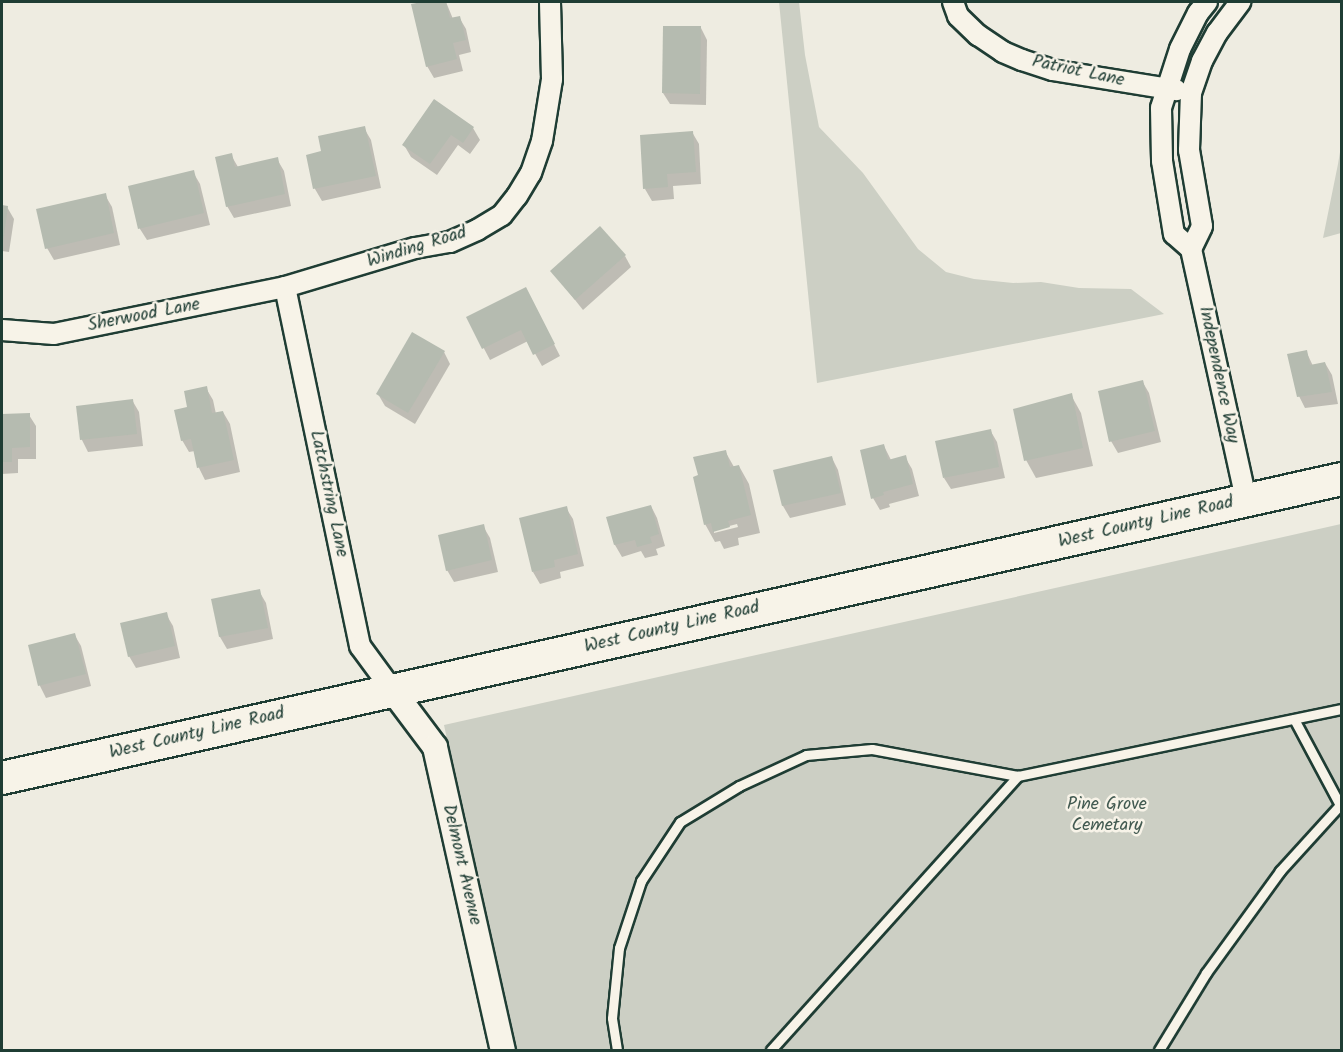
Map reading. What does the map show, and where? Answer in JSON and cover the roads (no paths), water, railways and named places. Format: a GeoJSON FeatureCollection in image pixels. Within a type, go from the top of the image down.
{"type":"FeatureCollection","features":[{"type":"Feature","properties":{"kind":"main road","name":"West County Line Road"},"geometry":{"type":"LineString","coordinates":[[2,778],[1341,479]]}},
{"type":"Feature","properties":{"kind":"street","name":"Winding Road"},"geometry":{"type":"LineString","coordinates":[[285,287],[416,248],[450,242],[501,215],[531,173],[542,141],[552,79],[550,2]]}},
{"type":"Feature","properties":{"kind":"street","name":"Patriot Lane"},"geometry":{"type":"LineString","coordinates":[[953,2],[958,16],[978,34],[1003,52],[1022,60],[1052,70],[1191,93]]}},
{"type":"Feature","properties":{"kind":"street","name":"Independence Way"},"geometry":{"type":"LineString","coordinates":[[1207,2],[1198,13],[1180,49],[1165,89],[1161,108],[1162,161],[1174,234],[1191,249],[1246,500]]}},
{"type":"Feature","properties":{"kind":"street"},"geometry":{"type":"LineString","coordinates":[[1191,249],[1202,226],[1189,150],[1191,93],[1212,43],[1240,2]]}},
{"type":"Feature","properties":{"kind":"street","name":"Sherwood Lane"},"geometry":{"type":"LineString","coordinates":[[2,330],[54,334],[285,287]]}},
{"type":"Feature","properties":{"kind":"street","name":"Latchstring Lane"},"geometry":{"type":"LineString","coordinates":[[285,287],[360,646],[393,691]]}},
{"type":"Feature","properties":{"kind":"street","name":"Delmont Avenue"},"geometry":{"type":"LineString","coordinates":[[393,691],[435,747],[503,1050]]}},
{"type":"Feature","properties":{"kind":"lane"},"geometry":{"type":"LineString","coordinates":[[617,1050],[612,1018],[619,948],[641,881],[680,822],[739,786],[806,755],[872,749],[1018,776],[1341,709]]}},
{"type":"Feature","properties":{"kind":"lane"},"geometry":{"type":"LineString","coordinates":[[1159,1050],[1206,973],[1280,871],[1341,804],[1294,719]]}},
{"type":"Feature","properties":{"kind":"lane"},"geometry":{"type":"LineString","coordinates":[[771,1050],[1018,776]]}},
{"type":"Feature","properties":{"kind":"park label","name":"Pine Grove Cemetary"},"geometry":{"type":"Point","coordinates":[1107,816]}}]}
